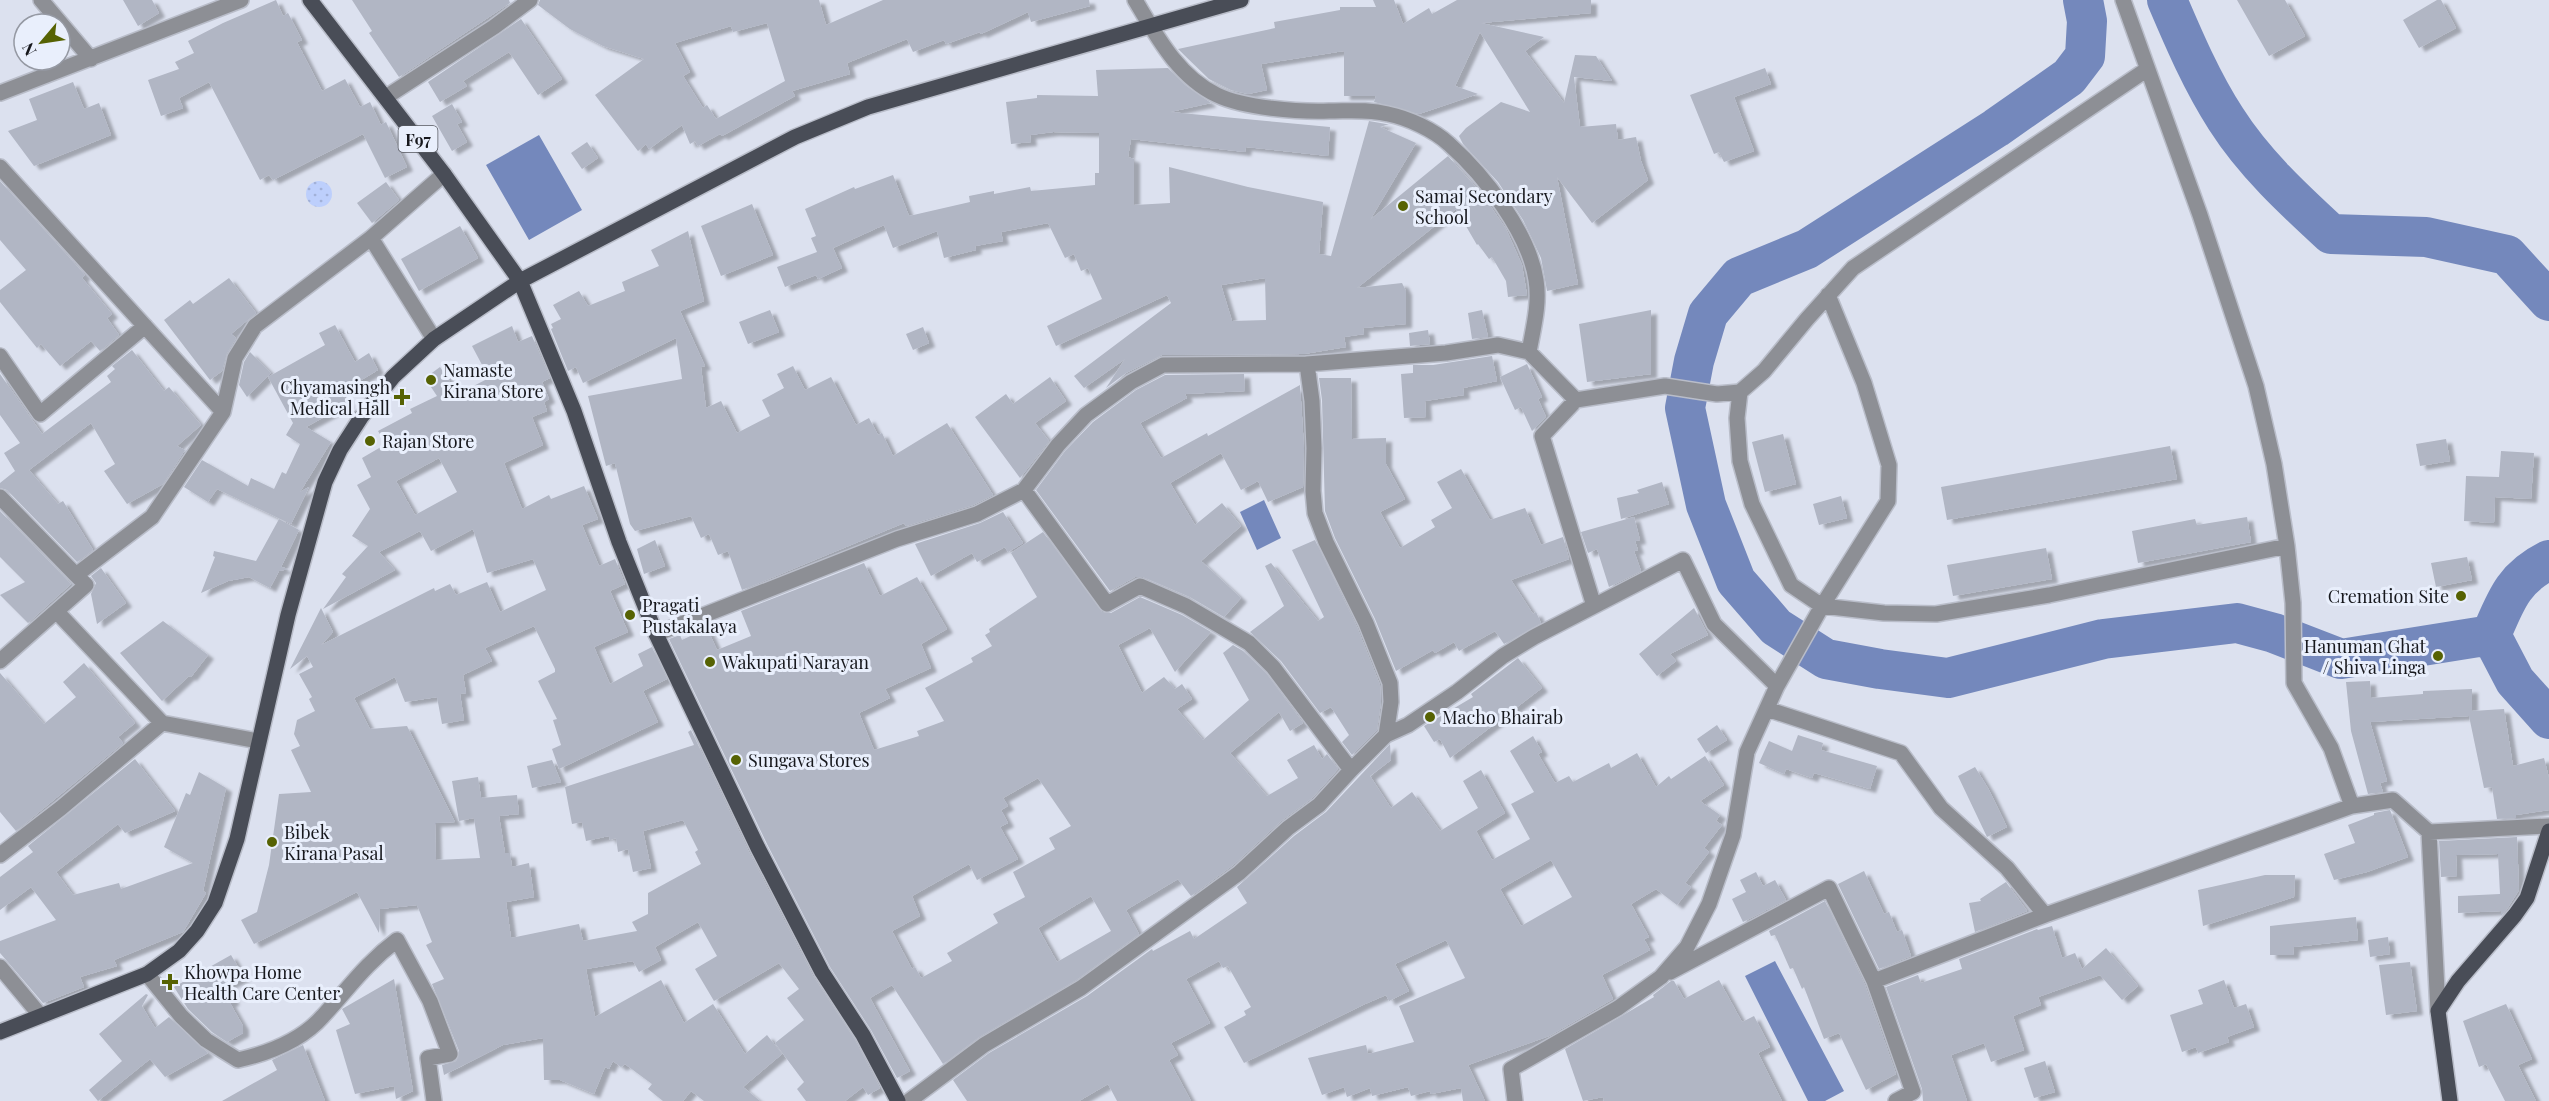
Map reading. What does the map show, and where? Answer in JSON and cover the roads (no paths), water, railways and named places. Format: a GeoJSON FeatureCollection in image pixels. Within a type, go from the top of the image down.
{"type":"FeatureCollection","features":[{"type":"Feature","properties":{"kind":"main road","name":"F97"},"geometry":{"type":"LineString","coordinates":[[310,0],[386,96],[519,281]]}},
{"type":"Feature","properties":{"kind":"main road"},"geometry":{"type":"LineString","coordinates":[[0,1032],[147,974],[179,951],[197,931],[215,903],[237,839],[294,592],[325,482],[340,450],[362,416],[393,377],[434,339],[519,281],[795,138],[868,107],[1241,0]]}},
{"type":"Feature","properties":{"kind":"main road"},"geometry":{"type":"LineString","coordinates":[[519,281],[574,411],[619,542],[656,634],[758,848],[816,962],[835,995],[863,1035],[898,1101]]}},
{"type":"Feature","properties":{"kind":"main road"},"geometry":{"type":"LineString","coordinates":[[2450,1101],[2438,1011],[2458,981],[2527,898],[2549,831]]}},
{"type":"Feature","properties":{"kind":"street"},"geometry":{"type":"LineString","coordinates":[[41,0],[91,58]]}},
{"type":"Feature","properties":{"kind":"street"},"geometry":{"type":"LineString","coordinates":[[0,93],[241,0]]}},
{"type":"Feature","properties":{"kind":"street"},"geometry":{"type":"LineString","coordinates":[[386,96],[494,27],[530,0]]}},
{"type":"Feature","properties":{"kind":"street"},"geometry":{"type":"LineString","coordinates":[[1135,0],[1151,27],[1183,70],[1199,85],[1216,95],[1234,102],[1285,109],[1359,110],[1389,114],[1417,124],[1447,142],[1476,171],[1507,213],[1528,250],[1536,281],[1536,310],[1529,352]]}},
{"type":"Feature","properties":{"kind":"street"},"geometry":{"type":"LineString","coordinates":[[2123,0],[2146,70],[2200,215],[2256,386],[2274,464],[2287,546],[2293,603],[2294,682],[2331,748],[2352,806]]}},
{"type":"Feature","properties":{"kind":"street"},"geometry":{"type":"LineString","coordinates":[[1594,606],[1542,436],[1576,400],[1665,386],[1717,394],[1740,392],[1764,371],[1828,295],[1854,268],[2146,70]]}},
{"type":"Feature","properties":{"kind":"street"},"geometry":{"type":"LineString","coordinates":[[0,167],[223,412]]}},
{"type":"Feature","properties":{"kind":"street"},"geometry":{"type":"LineString","coordinates":[[76,575],[152,517],[223,412],[235,358],[255,326],[371,238],[444,174]]}},
{"type":"Feature","properties":{"kind":"street"},"geometry":{"type":"LineString","coordinates":[[371,238],[434,339]]}},
{"type":"Feature","properties":{"kind":"street"},"geometry":{"type":"LineString","coordinates":[[1661,977],[1687,947],[1709,904],[1733,835],[1748,752],[1777,686],[1812,621],[1888,501],[1889,465],[1864,383],[1828,295]]}},
{"type":"Feature","properties":{"kind":"street"},"geometry":{"type":"LineString","coordinates":[[0,356],[40,414],[145,326]]}},
{"type":"Feature","properties":{"kind":"street"},"geometry":{"type":"LineString","coordinates":[[656,634],[897,539],[976,514],[1024,490],[1058,445],[1086,415],[1131,382],[1162,364],[1306,364],[1446,353],[1498,345],[1529,352],[1576,400]]}},
{"type":"Feature","properties":{"kind":"street"},"geometry":{"type":"LineString","coordinates":[[1306,364],[1312,400],[1314,448],[1312,491],[1315,513],[1326,542],[1352,593],[1387,673],[1391,702],[1386,735]]}},
{"type":"Feature","properties":{"kind":"street"},"geometry":{"type":"LineString","coordinates":[[1740,392],[1737,418],[1740,461],[1752,504],[1791,585],[1822,606],[1884,613],[1936,614],[2049,595],[2287,546]]}},
{"type":"Feature","properties":{"kind":"street"},"geometry":{"type":"LineString","coordinates":[[1024,490],[1107,604],[1140,586],[1186,606],[1249,643],[1273,667],[1350,770]]}},
{"type":"Feature","properties":{"kind":"street"},"geometry":{"type":"LineString","coordinates":[[0,497],[86,585],[0,661]]}},
{"type":"Feature","properties":{"kind":"street"},"geometry":{"type":"LineString","coordinates":[[909,1101],[984,1045],[1081,988],[1239,873],[1288,828],[1319,805],[1350,770],[1386,735],[1407,725],[1457,692],[1503,656],[1683,560],[1714,624],[1777,686]]}},
{"type":"Feature","properties":{"kind":"street"},"geometry":{"type":"LineString","coordinates":[[57,612],[162,723],[258,741]]}},
{"type":"Feature","properties":{"kind":"street"},"geometry":{"type":"LineString","coordinates":[[1767,710],[1901,753],[1941,808],[2007,868],[2045,915]]}},
{"type":"Feature","properties":{"kind":"street"},"geometry":{"type":"LineString","coordinates":[[0,855],[61,808],[162,723]]}},
{"type":"Feature","properties":{"kind":"street"},"geometry":{"type":"LineString","coordinates":[[1874,981],[2045,915],[2352,806],[2393,800],[2429,832],[2549,826]]}},
{"type":"Feature","properties":{"kind":"street"},"geometry":{"type":"LineString","coordinates":[[2429,832],[2438,1011]]}},
{"type":"Feature","properties":{"kind":"street"},"geometry":{"type":"LineString","coordinates":[[1515,1101],[1511,1069],[1618,1008],[1661,977],[1829,888],[1874,981],[1913,1092],[1896,1101]]}},
{"type":"Feature","properties":{"kind":"street"},"geometry":{"type":"LineString","coordinates":[[147,974],[181,1016],[206,1040],[238,1060],[261,1055],[305,1032],[322,1017],[374,957],[397,940],[430,1000],[450,1054],[428,1058],[434,1101]]}},
{"type":"Feature","properties":{"kind":"street"},"geometry":{"type":"LineString","coordinates":[[0,967],[40,1015]]}},
{"type":"Feature","properties":{"kind":"waterway"},"geometry":{"type":"LineString","coordinates":[[2083,0],[2087,21],[2085,56],[2069,77],[1996,128],[1807,249],[1739,277],[1708,314],[1694,361],[1685,408],[1706,505],[1736,581],[1776,627],[1826,659],[1948,678],[2103,639],[2237,623],[2274,633],[2341,659],[2491,635]]}},
{"type":"Feature","properties":{"kind":"waterway"},"geometry":{"type":"LineString","coordinates":[[2167,0],[2201,76],[2237,135],[2275,180],[2331,234],[2426,237],[2507,255],[2549,301]]}},
{"type":"Feature","properties":{"kind":"waterway"},"geometry":{"type":"LineString","coordinates":[[2549,560],[2527,574],[2512,591],[2491,635],[2515,681],[2549,719]]}},
{"type":"Feature","properties":{"kind":"place","name":"Samaj Secondary School"},"geometry":{"type":"Point","coordinates":[1403,206]}},
{"type":"Feature","properties":{"kind":"place","name":"Namaste Kirana Store"},"geometry":{"type":"Point","coordinates":[431,380]}},
{"type":"Feature","properties":{"kind":"place","name":"Chyamasingh Medical Hall"},"geometry":{"type":"Point","coordinates":[402,397]}},
{"type":"Feature","properties":{"kind":"place","name":"Rajan Store"},"geometry":{"type":"Point","coordinates":[370,441]}},
{"type":"Feature","properties":{"kind":"place","name":"Cremation Site"},"geometry":{"type":"Point","coordinates":[2461,596]}},
{"type":"Feature","properties":{"kind":"place","name":"Pragati Pustakalaya"},"geometry":{"type":"Point","coordinates":[630,615]}},
{"type":"Feature","properties":{"kind":"place","name":"Hanuman Ghat / Shiva Linga"},"geometry":{"type":"Point","coordinates":[2438,656]}},
{"type":"Feature","properties":{"kind":"place","name":"Wakupati Narayan"},"geometry":{"type":"Point","coordinates":[710,662]}},
{"type":"Feature","properties":{"kind":"place","name":"Macho Bhairab"},"geometry":{"type":"Point","coordinates":[1430,717]}},
{"type":"Feature","properties":{"kind":"place","name":"Sungava Stores"},"geometry":{"type":"Point","coordinates":[736,760]}},
{"type":"Feature","properties":{"kind":"place","name":"Bibek Kirana Pasal"},"geometry":{"type":"Point","coordinates":[272,842]}},
{"type":"Feature","properties":{"kind":"place","name":"Khowpa Home Health Care Center"},"geometry":{"type":"Point","coordinates":[170,982]}}]}
